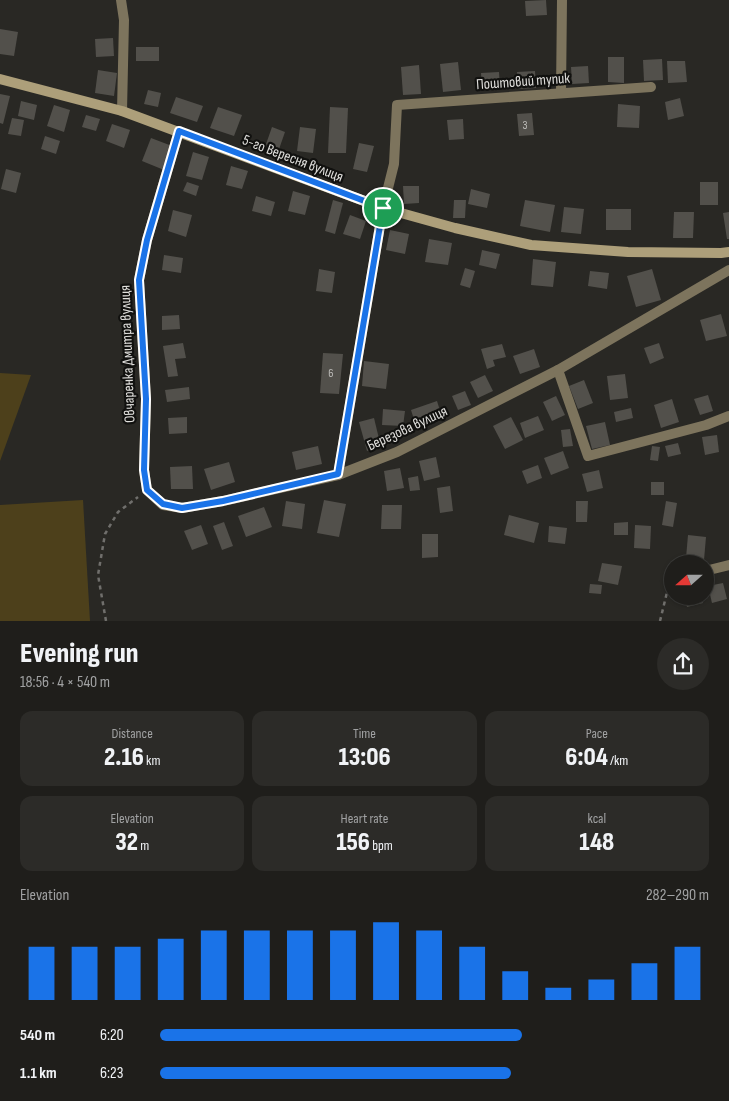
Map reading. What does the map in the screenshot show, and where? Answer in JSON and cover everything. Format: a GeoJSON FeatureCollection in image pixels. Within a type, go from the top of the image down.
{"type":"FeatureCollection","features":[{"type":"Feature","properties":{"kind":"street"},"geometry":{"type":"LineString","coordinates":[[121,0],[124,20],[122,111]]}},
{"type":"Feature","properties":{"kind":"street"},"geometry":{"type":"LineString","coordinates":[[561,93],[562,0]]}},
{"type":"Feature","properties":{"kind":"street","name":"5-го Вересня вулиця"},"geometry":{"type":"LineString","coordinates":[[0,79],[122,111],[383,208],[455,228],[531,245],[628,252],[729,252]]}},
{"type":"Feature","properties":{"kind":"street","name":"Поштовий тупик"},"geometry":{"type":"LineString","coordinates":[[383,208],[394,164],[397,105],[651,87]]}},
{"type":"Feature","properties":{"kind":"street","name":"Овчаренка Дмитра вулиця"},"geometry":{"type":"LineString","coordinates":[[147,490],[144,470],[146,399],[139,280],[147,240],[179,131]]}},
{"type":"Feature","properties":{"kind":"street"},"geometry":{"type":"LineString","coordinates":[[338,474],[383,208]]}},
{"type":"Feature","properties":{"kind":"street","name":"Березова вулиця"},"geometry":{"type":"LineString","coordinates":[[147,490],[163,504],[182,508],[223,501],[338,474],[397,452],[558,370],[729,270]]}},
{"type":"Feature","properties":{"kind":"street"},"geometry":{"type":"LineString","coordinates":[[558,370],[588,456],[706,425],[729,416]]}},
{"type":"Feature","properties":{"kind":"street"},"geometry":{"type":"LineString","coordinates":[[714,569],[729,565]]}},
{"type":"Feature","properties":{"kind":"path"},"geometry":{"type":"LineString","coordinates":[[106,621],[98,575],[105,534],[118,512],[147,490]]}},
{"type":"Feature","properties":{"kind":"path"},"geometry":{"type":"LineString","coordinates":[[660,621],[664,605]]}},
{"type":"Feature","properties":{"kind":"shaded area"},"geometry":{"type":"Polygon","coordinates":[[[0,373],[31,375],[0,461],[0,373]]]}},
{"type":"Feature","properties":{"kind":"shaded area"},"geometry":{"type":"Polygon","coordinates":[[[83,500],[90,621],[0,621],[0,505],[83,500]]]}},
{"type":"Feature","properties":{"kind":"building"},"geometry":{"type":"Polygon","coordinates":[[[546,0],[547,15],[526,16],[525,1],[546,0]]]}},
{"type":"Feature","properties":{"kind":"building"},"geometry":{"type":"Polygon","coordinates":[[[0,29],[18,32],[14,56],[0,54],[0,29]]]}},
{"type":"Feature","properties":{"kind":"building"},"geometry":{"type":"Polygon","coordinates":[[[113,38],[114,56],[96,57],[95,39],[113,38]]]}},
{"type":"Feature","properties":{"kind":"building"},"geometry":{"type":"Polygon","coordinates":[[[136,47],[159,47],[159,61],[136,61],[136,47]]]}},
{"type":"Feature","properties":{"kind":"building"},"geometry":{"type":"Polygon","coordinates":[[[608,57],[624,57],[624,83],[608,82],[608,57]]]}},
{"type":"Feature","properties":{"kind":"building"},"geometry":{"type":"Polygon","coordinates":[[[662,59],[663,80],[644,81],[643,60],[662,59]]]}},
{"type":"Feature","properties":{"kind":"building"},"geometry":{"type":"Polygon","coordinates":[[[667,61],[685,61],[687,82],[668,83],[667,61]]]}},
{"type":"Feature","properties":{"kind":"building"},"geometry":{"type":"Polygon","coordinates":[[[458,62],[461,90],[443,92],[440,64],[458,62]]]}},
{"type":"Feature","properties":{"kind":"building"},"geometry":{"type":"Polygon","coordinates":[[[419,65],[421,94],[403,95],[401,67],[419,65]]]}},
{"type":"Feature","properties":{"kind":"building"},"geometry":{"type":"Polygon","coordinates":[[[588,66],[589,83],[572,84],[571,67],[588,66]]]}},
{"type":"Feature","properties":{"kind":"building"},"geometry":{"type":"Polygon","coordinates":[[[98,70],[117,73],[114,96],[95,93],[98,70]]]}},
{"type":"Feature","properties":{"kind":"building"},"geometry":{"type":"Polygon","coordinates":[[[535,71],[536,88],[518,89],[517,72],[535,71]]]}},
{"type":"Feature","properties":{"kind":"building"},"geometry":{"type":"Polygon","coordinates":[[[499,72],[500,88],[482,89],[481,73],[499,72]]]}},
{"type":"Feature","properties":{"kind":"building"},"geometry":{"type":"Polygon","coordinates":[[[148,90],[161,93],[158,107],[144,104],[148,90]]]}},
{"type":"Feature","properties":{"kind":"building"},"geometry":{"type":"Polygon","coordinates":[[[0,94],[10,96],[3,124],[0,123],[0,94]]]}},
{"type":"Feature","properties":{"kind":"building"},"geometry":{"type":"Polygon","coordinates":[[[176,97],[203,106],[197,122],[170,113],[176,97]]]}},
{"type":"Feature","properties":{"kind":"building"},"geometry":{"type":"Polygon","coordinates":[[[680,98],[684,116],[668,120],[665,102],[680,98]]]}},
{"type":"Feature","properties":{"kind":"building"},"geometry":{"type":"Polygon","coordinates":[[[21,101],[37,105],[34,120],[18,116],[21,101]]]}},
{"type":"Feature","properties":{"kind":"building"},"geometry":{"type":"Polygon","coordinates":[[[618,104],[640,106],[639,128],[617,127],[618,104]]]}},
{"type":"Feature","properties":{"kind":"building"},"geometry":{"type":"Polygon","coordinates":[[[54,105],[70,110],[64,132],[47,126],[54,105]]]}},
{"type":"Feature","properties":{"kind":"building"},"geometry":{"type":"Polygon","coordinates":[[[218,107],[242,115],[234,136],[210,128],[218,107]]]}},
{"type":"Feature","properties":{"kind":"building"},"geometry":{"type":"Polygon","coordinates":[[[330,107],[348,108],[346,153],[328,153],[330,107]]]}},
{"type":"Feature","properties":{"kind":"building"},"geometry":{"type":"Polygon","coordinates":[[[532,113],[534,135],[519,136],[517,114],[532,113]]]}},
{"type":"Feature","properties":{"kind":"building"},"geometry":{"type":"Polygon","coordinates":[[[86,115],[100,119],[96,131],[82,127],[86,115]]]}},
{"type":"Feature","properties":{"kind":"building"},"geometry":{"type":"Polygon","coordinates":[[[12,118],[24,120],[21,136],[8,134],[12,118]]]}},
{"type":"Feature","properties":{"kind":"building"},"geometry":{"type":"Polygon","coordinates":[[[463,119],[464,139],[449,140],[447,120],[463,119]]]}},
{"type":"Feature","properties":{"kind":"building"},"geometry":{"type":"Polygon","coordinates":[[[112,124],[130,130],[124,148],[106,141],[112,124]]]}},
{"type":"Feature","properties":{"kind":"building"},"geometry":{"type":"Polygon","coordinates":[[[272,127],[285,132],[278,152],[265,147],[272,127]]]}},
{"type":"Feature","properties":{"kind":"building"},"geometry":{"type":"Polygon","coordinates":[[[300,127],[316,129],[313,153],[297,151],[300,127]]]}},
{"type":"Feature","properties":{"kind":"building"},"geometry":{"type":"Polygon","coordinates":[[[45,136],[60,141],[56,154],[41,149],[45,136]]]}},
{"type":"Feature","properties":{"kind":"building"},"geometry":{"type":"Polygon","coordinates":[[[151,138],[172,146],[164,170],[142,161],[151,138]]]}},
{"type":"Feature","properties":{"kind":"building"},"geometry":{"type":"Polygon","coordinates":[[[359,143],[374,146],[367,172],[353,169],[359,143]]]}},
{"type":"Feature","properties":{"kind":"building"},"geometry":{"type":"Polygon","coordinates":[[[193,152],[209,157],[202,180],[186,176],[193,152]]]}},
{"type":"Feature","properties":{"kind":"building"},"geometry":{"type":"Polygon","coordinates":[[[231,166],[248,171],[242,189],[226,185],[231,166]]]}},
{"type":"Feature","properties":{"kind":"building"},"geometry":{"type":"Polygon","coordinates":[[[6,169],[21,173],[16,193],[1,189],[6,169]]]}},
{"type":"Feature","properties":{"kind":"building"},"geometry":{"type":"Polygon","coordinates":[[[187,182],[199,186],[196,196],[183,191],[187,182]]]}},
{"type":"Feature","properties":{"kind":"building"},"geometry":{"type":"Polygon","coordinates":[[[700,182],[718,182],[718,205],[700,205],[700,182]]]}},
{"type":"Feature","properties":{"kind":"building"},"geometry":{"type":"Polygon","coordinates":[[[403,186],[419,186],[419,203],[404,204],[403,186]]]}},
{"type":"Feature","properties":{"kind":"building"},"geometry":{"type":"Polygon","coordinates":[[[471,189],[490,194],[487,208],[468,204],[471,189]]]}},
{"type":"Feature","properties":{"kind":"building"},"geometry":{"type":"Polygon","coordinates":[[[293,191],[310,196],[305,215],[288,211],[293,191]]]}},
{"type":"Feature","properties":{"kind":"building"},"geometry":{"type":"Polygon","coordinates":[[[256,196],[275,202],[271,216],[252,211],[256,196]]]}},
{"type":"Feature","properties":{"kind":"building"},"geometry":{"type":"Polygon","coordinates":[[[333,200],[343,203],[335,234],[325,231],[333,200]]]}},
{"type":"Feature","properties":{"kind":"building"},"geometry":{"type":"Polygon","coordinates":[[[454,200],[466,200],[465,218],[453,218],[454,200]]]}},
{"type":"Feature","properties":{"kind":"building"},"geometry":{"type":"Polygon","coordinates":[[[525,200],[555,205],[550,232],[520,226],[525,200]]]}},
{"type":"Feature","properties":{"kind":"building"},"geometry":{"type":"Polygon","coordinates":[[[564,207],[584,209],[581,234],[561,232],[564,207]]]}},
{"type":"Feature","properties":{"kind":"building"},"geometry":{"type":"Polygon","coordinates":[[[606,209],[631,209],[631,230],[606,230],[606,209]]]}},
{"type":"Feature","properties":{"kind":"building"},"geometry":{"type":"Polygon","coordinates":[[[173,210],[192,215],[186,237],[168,231],[173,210]]]}},
{"type":"Feature","properties":{"kind":"building"},"geometry":{"type":"Polygon","coordinates":[[[674,212],[694,212],[693,238],[673,238],[674,212]]]}},
{"type":"Feature","properties":{"kind":"building"},"geometry":{"type":"Polygon","coordinates":[[[729,212],[729,239],[727,239],[723,213],[729,212]]]}},
{"type":"Feature","properties":{"kind":"building"},"geometry":{"type":"Polygon","coordinates":[[[350,215],[366,221],[360,239],[343,234],[350,215]]]}},
{"type":"Feature","properties":{"kind":"building"},"geometry":{"type":"Polygon","coordinates":[[[390,230],[409,234],[405,254],[386,250],[390,230]]]}},
{"type":"Feature","properties":{"kind":"building"},"geometry":{"type":"Polygon","coordinates":[[[429,239],[452,243],[448,265],[425,262],[429,239]]]}},
{"type":"Feature","properties":{"kind":"building"},"geometry":{"type":"Polygon","coordinates":[[[482,250],[500,254],[496,269],[479,265],[482,250]]]}},
{"type":"Feature","properties":{"kind":"building"},"geometry":{"type":"Polygon","coordinates":[[[164,255],[183,258],[181,273],[162,270],[164,255]]]}},
{"type":"Feature","properties":{"kind":"building"},"geometry":{"type":"Polygon","coordinates":[[[533,259],[556,262],[553,287],[531,285],[533,259]]]}},
{"type":"Feature","properties":{"kind":"building"},"geometry":{"type":"Polygon","coordinates":[[[465,268],[475,271],[470,288],[460,285],[465,268]]]}},
{"type":"Feature","properties":{"kind":"building"},"geometry":{"type":"Polygon","coordinates":[[[319,269],[335,272],[332,293],[316,291],[319,269]]]}},
{"type":"Feature","properties":{"kind":"building"},"geometry":{"type":"Polygon","coordinates":[[[652,269],[661,300],[636,307],[627,276],[652,269]]]}},
{"type":"Feature","properties":{"kind":"building"},"geometry":{"type":"Polygon","coordinates":[[[590,271],[609,273],[607,289],[588,286],[590,271]]]}},
{"type":"Feature","properties":{"kind":"building"},"geometry":{"type":"Polygon","coordinates":[[[721,314],[727,336],[706,341],[700,320],[721,314]]]}},
{"type":"Feature","properties":{"kind":"building"},"geometry":{"type":"Polygon","coordinates":[[[179,315],[180,329],[162,330],[162,316],[179,315]]]}},
{"type":"Feature","properties":{"kind":"building"},"geometry":{"type":"Polygon","coordinates":[[[183,343],[186,358],[175,359],[178,376],[168,377],[163,346],[183,343]]]}},
{"type":"Feature","properties":{"kind":"building"},"geometry":{"type":"Polygon","coordinates":[[[659,343],[664,358],[650,364],[644,348],[659,343]]]}},
{"type":"Feature","properties":{"kind":"building"},"geometry":{"type":"Polygon","coordinates":[[[502,344],[506,357],[493,360],[495,366],[487,369],[481,349],[502,344]]]}},
{"type":"Feature","properties":{"kind":"building"},"geometry":{"type":"Polygon","coordinates":[[[534,349],[540,367],[520,374],[513,356],[534,349]]]}},
{"type":"Feature","properties":{"kind":"building"},"geometry":{"type":"Polygon","coordinates":[[[323,353],[343,354],[339,394],[320,393],[323,353]]]}},
{"type":"Feature","properties":{"kind":"building"},"geometry":{"type":"Polygon","coordinates":[[[364,361],[389,364],[386,389],[362,386],[364,361]]]}},
{"type":"Feature","properties":{"kind":"building"},"geometry":{"type":"Polygon","coordinates":[[[625,374],[628,398],[610,400],[607,376],[625,374]]]}},
{"type":"Feature","properties":{"kind":"building"},"geometry":{"type":"Polygon","coordinates":[[[485,375],[493,391],[478,398],[470,382],[485,375]]]}},
{"type":"Feature","properties":{"kind":"building"},"geometry":{"type":"Polygon","coordinates":[[[584,380],[593,403],[578,409],[569,386],[584,380]]]}},
{"type":"Feature","properties":{"kind":"building"},"geometry":{"type":"Polygon","coordinates":[[[189,387],[190,399],[167,402],[165,390],[189,387]]]}},
{"type":"Feature","properties":{"kind":"building"},"geometry":{"type":"Polygon","coordinates":[[[465,391],[471,405],[458,410],[452,396],[465,391]]]}},
{"type":"Feature","properties":{"kind":"building"},"geometry":{"type":"Polygon","coordinates":[[[708,395],[713,411],[700,415],[694,399],[708,395]]]}},
{"type":"Feature","properties":{"kind":"building"},"geometry":{"type":"Polygon","coordinates":[[[556,396],[565,415],[552,421],[543,402],[556,396]]]}},
{"type":"Feature","properties":{"kind":"building"},"geometry":{"type":"Polygon","coordinates":[[[672,399],[679,422],[661,428],[654,405],[672,399]]]}},
{"type":"Feature","properties":{"kind":"building"},"geometry":{"type":"Polygon","coordinates":[[[437,401],[442,417],[416,426],[411,410],[437,401]]]}},
{"type":"Feature","properties":{"kind":"building"},"geometry":{"type":"Polygon","coordinates":[[[631,408],[633,418],[616,422],[614,412],[631,408]]]}},
{"type":"Feature","properties":{"kind":"building"},"geometry":{"type":"Polygon","coordinates":[[[383,409],[405,411],[403,426],[382,425],[383,409]]]}},
{"type":"Feature","properties":{"kind":"building"},"geometry":{"type":"Polygon","coordinates":[[[538,416],[544,430],[525,438],[520,423],[538,416]]]}},
{"type":"Feature","properties":{"kind":"building"},"geometry":{"type":"Polygon","coordinates":[[[187,417],[187,433],[169,434],[168,418],[187,417]]]}},
{"type":"Feature","properties":{"kind":"building"},"geometry":{"type":"Polygon","coordinates":[[[511,417],[523,440],[505,449],[493,426],[511,417]]]}},
{"type":"Feature","properties":{"kind":"building"},"geometry":{"type":"Polygon","coordinates":[[[374,418],[381,447],[367,451],[359,422],[374,418]]]}},
{"type":"Feature","properties":{"kind":"building"},"geometry":{"type":"Polygon","coordinates":[[[605,422],[610,445],[592,449],[586,426],[605,422]]]}},
{"type":"Feature","properties":{"kind":"building"},"geometry":{"type":"Polygon","coordinates":[[[570,429],[573,446],[563,447],[561,430],[570,429]]]}},
{"type":"Feature","properties":{"kind":"building"},"geometry":{"type":"Polygon","coordinates":[[[717,435],[719,452],[705,455],[702,437],[717,435]]]}},
{"type":"Feature","properties":{"kind":"building"},"geometry":{"type":"Polygon","coordinates":[[[678,443],[681,454],[668,457],[665,446],[678,443]]]}},
{"type":"Feature","properties":{"kind":"building"},"geometry":{"type":"Polygon","coordinates":[[[318,446],[322,464],[296,470],[292,452],[318,446]]]}},
{"type":"Feature","properties":{"kind":"building"},"geometry":{"type":"Polygon","coordinates":[[[652,446],[660,447],[658,461],[650,460],[652,446]]]}},
{"type":"Feature","properties":{"kind":"building"},"geometry":{"type":"Polygon","coordinates":[[[563,451],[569,468],[551,475],[544,458],[563,451]]]}},
{"type":"Feature","properties":{"kind":"building"},"geometry":{"type":"Polygon","coordinates":[[[436,457],[440,477],[424,481],[419,461],[436,457]]]}},
{"type":"Feature","properties":{"kind":"building"},"geometry":{"type":"Polygon","coordinates":[[[229,462],[235,482],[211,490],[204,469],[229,462]]]}},
{"type":"Feature","properties":{"kind":"building"},"geometry":{"type":"Polygon","coordinates":[[[538,465],[542,478],[527,484],[522,471],[538,465]]]}},
{"type":"Feature","properties":{"kind":"building"},"geometry":{"type":"Polygon","coordinates":[[[192,466],[193,489],[171,489],[170,467],[192,466]]]}},
{"type":"Feature","properties":{"kind":"building"},"geometry":{"type":"Polygon","coordinates":[[[400,468],[404,488],[387,491],[384,471],[400,468]]]}},
{"type":"Feature","properties":{"kind":"building"},"geometry":{"type":"Polygon","coordinates":[[[599,470],[603,488],[587,492],[582,474],[599,470]]]}},
{"type":"Feature","properties":{"kind":"building"},"geometry":{"type":"Polygon","coordinates":[[[418,476],[420,490],[410,491],[408,478],[418,476]]]}},
{"type":"Feature","properties":{"kind":"building"},"geometry":{"type":"Polygon","coordinates":[[[651,482],[664,482],[664,495],[651,495],[651,482]]]}},
{"type":"Feature","properties":{"kind":"building"},"geometry":{"type":"Polygon","coordinates":[[[450,486],[453,511],[440,513],[437,488],[450,486]]]}},
{"type":"Feature","properties":{"kind":"building"},"geometry":{"type":"Polygon","coordinates":[[[324,500],[346,504],[339,537],[317,533],[324,500]]]}},
{"type":"Feature","properties":{"kind":"building"},"geometry":{"type":"Polygon","coordinates":[[[286,501],[305,504],[302,529],[282,526],[286,501]]]}},
{"type":"Feature","properties":{"kind":"building"},"geometry":{"type":"Polygon","coordinates":[[[576,501],[588,501],[587,522],[576,522],[576,501]]]}},
{"type":"Feature","properties":{"kind":"building"},"geometry":{"type":"Polygon","coordinates":[[[666,501],[677,503],[673,527],[662,525],[666,501]]]}},
{"type":"Feature","properties":{"kind":"building"},"geometry":{"type":"Polygon","coordinates":[[[382,505],[402,505],[401,529],[381,529],[382,505]]]}},
{"type":"Feature","properties":{"kind":"building"},"geometry":{"type":"Polygon","coordinates":[[[264,507],[272,527],[246,537],[238,516],[264,507]]]}},
{"type":"Feature","properties":{"kind":"building"},"geometry":{"type":"Polygon","coordinates":[[[509,515],[539,523],[534,543],[504,535],[509,515]]]}},
{"type":"Feature","properties":{"kind":"building"},"geometry":{"type":"Polygon","coordinates":[[[224,522],[233,546],[222,550],[213,526],[224,522]]]}},
{"type":"Feature","properties":{"kind":"building"},"geometry":{"type":"Polygon","coordinates":[[[628,522],[628,535],[614,535],[614,523],[628,522]]]}},
{"type":"Feature","properties":{"kind":"building"},"geometry":{"type":"Polygon","coordinates":[[[201,525],[208,544],[192,550],[184,531],[201,525]]]}},
{"type":"Feature","properties":{"kind":"building"},"geometry":{"type":"Polygon","coordinates":[[[635,525],[651,526],[650,549],[634,548],[635,525]]]}},
{"type":"Feature","properties":{"kind":"building"},"geometry":{"type":"Polygon","coordinates":[[[549,526],[567,528],[565,544],[548,542],[549,526]]]}},
{"type":"Feature","properties":{"kind":"building"},"geometry":{"type":"Polygon","coordinates":[[[422,534],[438,534],[438,557],[422,558],[422,534]]]}},
{"type":"Feature","properties":{"kind":"building"},"geometry":{"type":"Polygon","coordinates":[[[688,535],[706,537],[704,555],[686,555],[688,535]]]}},
{"type":"Feature","properties":{"kind":"building"},"geometry":{"type":"Polygon","coordinates":[[[602,563],[622,566],[618,585],[598,581],[602,563]]]}},
{"type":"Feature","properties":{"kind":"building"},"geometry":{"type":"Polygon","coordinates":[[[723,583],[727,599],[714,602],[714,585],[723,583]]]}},
{"type":"Feature","properties":{"kind":"building"},"geometry":{"type":"Polygon","coordinates":[[[590,584],[602,585],[601,594],[589,593],[590,584]]]}},
{"type":"Feature","properties":{"kind":"route"},"geometry":{"type":"LineString","coordinates":[[179,131],[383,208],[338,474],[223,501],[182,508],[163,504],[147,490],[144,470],[146,399],[139,280],[147,240],[179,131]]}}]}
